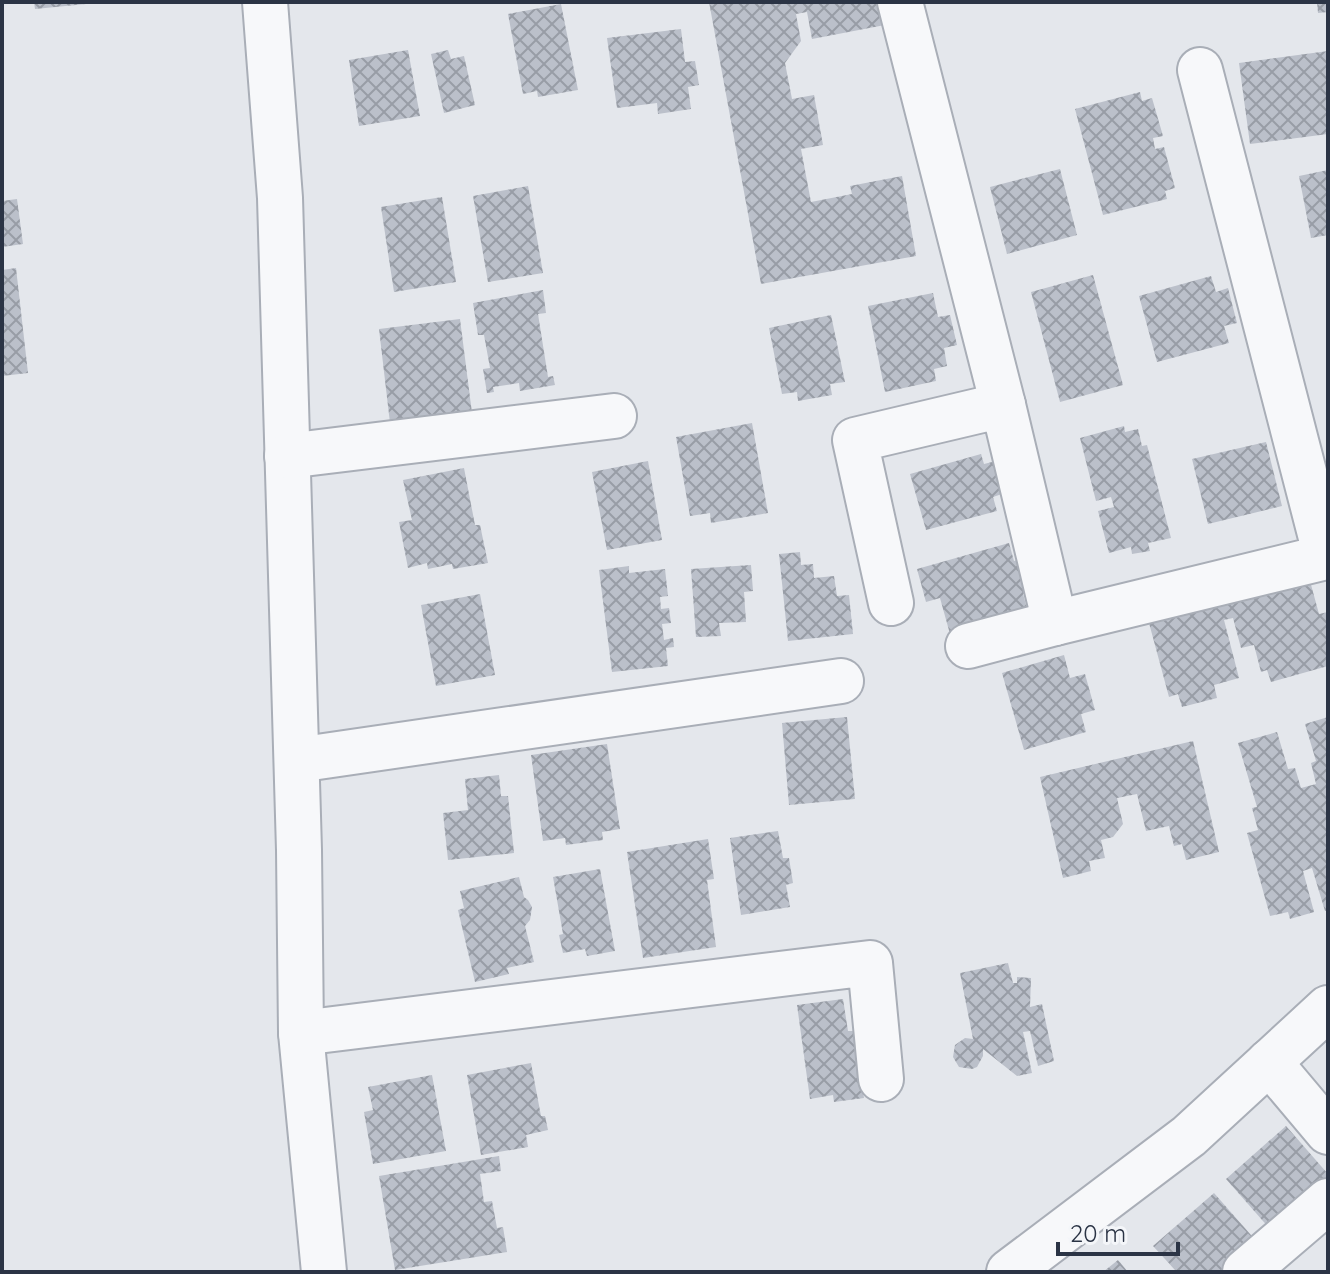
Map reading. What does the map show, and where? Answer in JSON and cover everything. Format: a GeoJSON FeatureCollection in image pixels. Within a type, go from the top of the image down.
{"type":"FeatureCollection","features":[{"type":"Feature","properties":{"kind":"street"},"geometry":{"type":"LineString","coordinates":[[265,2],[280,198],[297,760],[301,1033],[324,1272]]}},
{"type":"Feature","properties":{"kind":"street"},"geometry":{"type":"LineString","coordinates":[[900,2],[1055,623]]}},
{"type":"Feature","properties":{"kind":"street"},"geometry":{"type":"LineString","coordinates":[[968,646],[1326,557],[1200,70]]}},
{"type":"Feature","properties":{"kind":"street"},"geometry":{"type":"LineString","coordinates":[[891,603],[855,440],[1003,405]]}},
{"type":"Feature","properties":{"kind":"street"},"geometry":{"type":"LineString","coordinates":[[287,456],[614,416]]}},
{"type":"Feature","properties":{"kind":"street"},"geometry":{"type":"LineString","coordinates":[[297,760],[841,681]]}},
{"type":"Feature","properties":{"kind":"street"},"geometry":{"type":"LineString","coordinates":[[301,1033],[870,963],[881,1079]]}},
{"type":"Feature","properties":{"kind":"street"},"geometry":{"type":"LineString","coordinates":[[1009,1272],[1189,1136],[1328,1008]]}},
{"type":"Feature","properties":{"kind":"street"},"geometry":{"type":"LineString","coordinates":[[1269,1062],[1328,1132]]}},
{"type":"Feature","properties":{"kind":"street"},"geometry":{"type":"LineString","coordinates":[[1245,1272],[1328,1201]]}},
{"type":"Feature","properties":{"kind":"building"},"geometry":{"type":"Polygon","coordinates":[[[34,2],[86,2],[86,4],[35,9],[34,2]]]}},
{"type":"Feature","properties":{"kind":"building"},"geometry":{"type":"Polygon","coordinates":[[[709,2],[881,2],[885,25],[812,39],[807,12],[796,14],[801,41],[785,63],[792,99],[814,95],[823,145],[801,149],[811,202],[852,194],[850,186],[902,176],[916,256],[761,284],[709,2]]]}},
{"type":"Feature","properties":{"kind":"building"},"geometry":{"type":"Polygon","coordinates":[[[1317,2],[1328,2],[1328,12],[1318,13],[1317,2]]]}},
{"type":"Feature","properties":{"kind":"building"},"geometry":{"type":"Polygon","coordinates":[[[561,4],[578,90],[538,97],[537,91],[523,94],[508,14],[561,4]]]}},
{"type":"Feature","properties":{"kind":"building"},"geometry":{"type":"Polygon","coordinates":[[[681,29],[685,62],[695,61],[699,85],[688,87],[691,109],[658,114],[657,103],[617,108],[607,38],[681,29]]]}},
{"type":"Feature","properties":{"kind":"building"},"geometry":{"type":"Polygon","coordinates":[[[408,50],[420,116],[359,126],[349,60],[408,50]]]}},
{"type":"Feature","properties":{"kind":"building"},"geometry":{"type":"Polygon","coordinates":[[[448,50],[451,59],[464,56],[475,105],[444,113],[431,54],[448,50]]]}},
{"type":"Feature","properties":{"kind":"building"},"geometry":{"type":"Polygon","coordinates":[[[1328,51],[1328,134],[1250,144],[1239,63],[1328,51]]]}},
{"type":"Feature","properties":{"kind":"building"},"geometry":{"type":"Polygon","coordinates":[[[1140,92],[1142,101],[1152,98],[1163,136],[1153,138],[1155,149],[1164,147],[1175,188],[1165,191],[1167,199],[1103,215],[1075,109],[1140,92]]]}},
{"type":"Feature","properties":{"kind":"building"},"geometry":{"type":"Polygon","coordinates":[[[1060,169],[1077,235],[1007,254],[990,187],[1060,169]]]}},
{"type":"Feature","properties":{"kind":"building"},"geometry":{"type":"Polygon","coordinates":[[[1328,170],[1328,235],[1311,238],[1299,176],[1328,170]]]}},
{"type":"Feature","properties":{"kind":"building"},"geometry":{"type":"Polygon","coordinates":[[[528,186],[543,273],[488,282],[473,196],[528,186]]]}},
{"type":"Feature","properties":{"kind":"building"},"geometry":{"type":"Polygon","coordinates":[[[442,197],[456,282],[394,292],[381,207],[442,197]]]}},
{"type":"Feature","properties":{"kind":"building"},"geometry":{"type":"Polygon","coordinates":[[[17,199],[23,244],[2,247],[2,201],[17,199]]]}},
{"type":"Feature","properties":{"kind":"building"},"geometry":{"type":"Polygon","coordinates":[[[16,268],[28,373],[2,376],[2,270],[16,268]]]}},
{"type":"Feature","properties":{"kind":"building"},"geometry":{"type":"Polygon","coordinates":[[[1093,275],[1123,385],[1060,402],[1031,292],[1093,275]]]}},
{"type":"Feature","properties":{"kind":"building"},"geometry":{"type":"Polygon","coordinates":[[[1211,276],[1216,292],[1228,288],[1237,323],[1224,326],[1229,343],[1157,362],[1139,296],[1211,276]]]}},
{"type":"Feature","properties":{"kind":"building"},"geometry":{"type":"Polygon","coordinates":[[[543,290],[546,313],[538,314],[548,377],[553,376],[555,385],[520,391],[519,383],[493,387],[494,392],[487,393],[483,369],[490,368],[484,335],[478,335],[473,303],[543,290]]]}},
{"type":"Feature","properties":{"kind":"building"},"geometry":{"type":"Polygon","coordinates":[[[933,293],[938,317],[950,315],[957,345],[944,348],[947,366],[934,369],[936,381],[885,392],[868,306],[933,293]]]}},
{"type":"Feature","properties":{"kind":"building"},"geometry":{"type":"Polygon","coordinates":[[[831,315],[845,382],[830,384],[832,395],[798,401],[797,392],[782,394],[769,328],[831,315]]]}},
{"type":"Feature","properties":{"kind":"building"},"geometry":{"type":"Polygon","coordinates":[[[460,319],[472,413],[390,423],[379,329],[460,319]]]}},
{"type":"Feature","properties":{"kind":"building"},"geometry":{"type":"Polygon","coordinates":[[[752,423],[768,513],[711,523],[710,513],[690,516],[676,437],[752,423]]]}},
{"type":"Feature","properties":{"kind":"building"},"geometry":{"type":"Polygon","coordinates":[[[1124,426],[1125,432],[1138,429],[1142,446],[1147,445],[1171,538],[1148,543],[1150,551],[1132,554],[1131,547],[1109,553],[1098,511],[1114,507],[1111,497],[1096,501],[1080,438],[1124,426]]]}},
{"type":"Feature","properties":{"kind":"building"},"geometry":{"type":"Polygon","coordinates":[[[1266,442],[1282,506],[1208,524],[1192,459],[1266,442]]]}},
{"type":"Feature","properties":{"kind":"building"},"geometry":{"type":"Polygon","coordinates":[[[981,454],[984,464],[996,461],[1005,493],[993,497],[997,511],[926,530],[910,474],[981,454]]]}},
{"type":"Feature","properties":{"kind":"building"},"geometry":{"type":"Polygon","coordinates":[[[648,461],[662,540],[607,550],[592,472],[648,461]]]}},
{"type":"Feature","properties":{"kind":"building"},"geometry":{"type":"Polygon","coordinates":[[[464,468],[475,525],[480,525],[488,563],[453,569],[452,564],[428,569],[427,563],[408,568],[399,522],[412,520],[403,480],[464,468]]]}},
{"type":"Feature","properties":{"kind":"building"},"geometry":{"type":"Polygon","coordinates":[[[1009,543],[1014,561],[1027,557],[1036,590],[1023,594],[1028,612],[950,634],[940,598],[926,602],[917,569],[1009,543]]]}},
{"type":"Feature","properties":{"kind":"building"},"geometry":{"type":"Polygon","coordinates":[[[800,552],[801,565],[813,564],[814,578],[834,576],[837,596],[849,595],[853,634],[788,641],[779,554],[800,552]]]}},
{"type":"Feature","properties":{"kind":"building"},"geometry":{"type":"Polygon","coordinates":[[[751,565],[753,591],[744,592],[746,622],[719,623],[721,636],[696,637],[691,569],[751,565]]]}},
{"type":"Feature","properties":{"kind":"building"},"geometry":{"type":"Polygon","coordinates":[[[629,566],[629,573],[665,569],[668,596],[660,597],[661,609],[669,608],[671,623],[662,624],[664,640],[673,638],[674,647],[666,648],[668,666],[612,672],[599,570],[629,566]]]}},
{"type":"Feature","properties":{"kind":"building"},"geometry":{"type":"Polygon","coordinates":[[[1310,581],[1319,614],[1328,612],[1328,666],[1271,682],[1267,670],[1261,672],[1254,645],[1241,648],[1233,618],[1224,620],[1239,678],[1214,685],[1217,698],[1182,707],[1178,694],[1169,697],[1149,623],[1310,581]]]}},
{"type":"Feature","properties":{"kind":"building"},"geometry":{"type":"Polygon","coordinates":[[[480,594],[495,675],[436,686],[421,605],[480,594]]]}},
{"type":"Feature","properties":{"kind":"building"},"geometry":{"type":"Polygon","coordinates":[[[1064,655],[1070,678],[1085,674],[1095,710],[1081,714],[1086,732],[1024,750],[1002,673],[1064,655]]]}},
{"type":"Feature","properties":{"kind":"building"},"geometry":{"type":"Polygon","coordinates":[[[847,717],[855,799],[789,805],[782,723],[847,717]]]}},
{"type":"Feature","properties":{"kind":"building"},"geometry":{"type":"Polygon","coordinates":[[[1328,717],[1328,910],[1325,911],[1312,868],[1303,871],[1314,912],[1290,919],[1288,912],[1270,916],[1247,833],[1258,830],[1252,808],[1257,807],[1238,743],[1277,732],[1288,769],[1295,768],[1301,788],[1316,784],[1311,763],[1316,761],[1305,724],[1328,717]]]}},
{"type":"Feature","properties":{"kind":"building"},"geometry":{"type":"Polygon","coordinates":[[[1193,741],[1219,852],[1186,860],[1182,844],[1174,846],[1169,826],[1146,831],[1137,794],[1117,798],[1123,824],[1113,837],[1101,840],[1105,858],[1089,861],[1091,871],[1063,878],[1040,777],[1193,741]]]}},
{"type":"Feature","properties":{"kind":"building"},"geometry":{"type":"Polygon","coordinates":[[[607,744],[620,829],[602,832],[603,840],[566,845],[565,838],[543,841],[531,755],[607,744]]]}},
{"type":"Feature","properties":{"kind":"building"},"geometry":{"type":"Polygon","coordinates":[[[499,775],[501,796],[508,796],[514,853],[448,860],[443,813],[468,810],[465,779],[499,775]]]}},
{"type":"Feature","properties":{"kind":"building"},"geometry":{"type":"Polygon","coordinates":[[[778,831],[783,858],[789,858],[793,883],[786,885],[790,907],[741,915],[730,838],[778,831]]]}},
{"type":"Feature","properties":{"kind":"building"},"geometry":{"type":"Polygon","coordinates":[[[708,839],[714,879],[707,880],[716,947],[643,958],[627,852],[708,839]]]}},
{"type":"Feature","properties":{"kind":"building"},"geometry":{"type":"Polygon","coordinates":[[[600,869],[615,951],[587,956],[585,949],[563,953],[559,935],[563,934],[553,877],[600,869]]]}},
{"type":"Feature","properties":{"kind":"building"},"geometry":{"type":"Polygon","coordinates":[[[519,877],[524,897],[532,907],[530,920],[525,926],[534,962],[507,968],[509,974],[475,982],[458,910],[464,908],[460,891],[519,877]]]}},
{"type":"Feature","properties":{"kind":"building"},"geometry":{"type":"Polygon","coordinates":[[[1008,963],[1013,983],[1017,983],[1017,977],[1031,978],[1030,1007],[1042,1004],[1054,1061],[1038,1066],[1030,1031],[1023,1032],[1032,1073],[1017,1076],[983,1049],[977,1067],[959,1067],[953,1057],[955,1045],[965,1038],[973,1039],[960,973],[1008,963]]]}},
{"type":"Feature","properties":{"kind":"building"},"geometry":{"type":"Polygon","coordinates":[[[843,999],[848,1031],[854,1031],[864,1098],[834,1102],[833,1095],[810,1099],[797,1005],[843,999]]]}},
{"type":"Feature","properties":{"kind":"building"},"geometry":{"type":"Polygon","coordinates":[[[531,1063],[541,1116],[545,1116],[548,1130],[526,1135],[528,1147],[481,1155],[467,1075],[531,1063]]]}},
{"type":"Feature","properties":{"kind":"building"},"geometry":{"type":"Polygon","coordinates":[[[432,1075],[446,1151],[373,1164],[364,1112],[373,1110],[368,1087],[432,1075]]]}},
{"type":"Feature","properties":{"kind":"building"},"geometry":{"type":"Polygon","coordinates":[[[1286,1126],[1328,1174],[1328,1178],[1270,1229],[1226,1179],[1286,1126]]]}},
{"type":"Feature","properties":{"kind":"building"},"geometry":{"type":"Polygon","coordinates":[[[499,1156],[501,1171],[480,1174],[484,1202],[492,1201],[497,1228],[503,1227],[507,1252],[395,1270],[379,1176],[499,1156]]]}},
{"type":"Feature","properties":{"kind":"building"},"geometry":{"type":"Polygon","coordinates":[[[1214,1193],[1258,1243],[1224,1272],[1177,1272],[1153,1246],[1214,1193]]]}},
{"type":"Feature","properties":{"kind":"building"},"geometry":{"type":"Polygon","coordinates":[[[1118,1260],[1128,1272],[1103,1272],[1118,1260]]]}}]}
